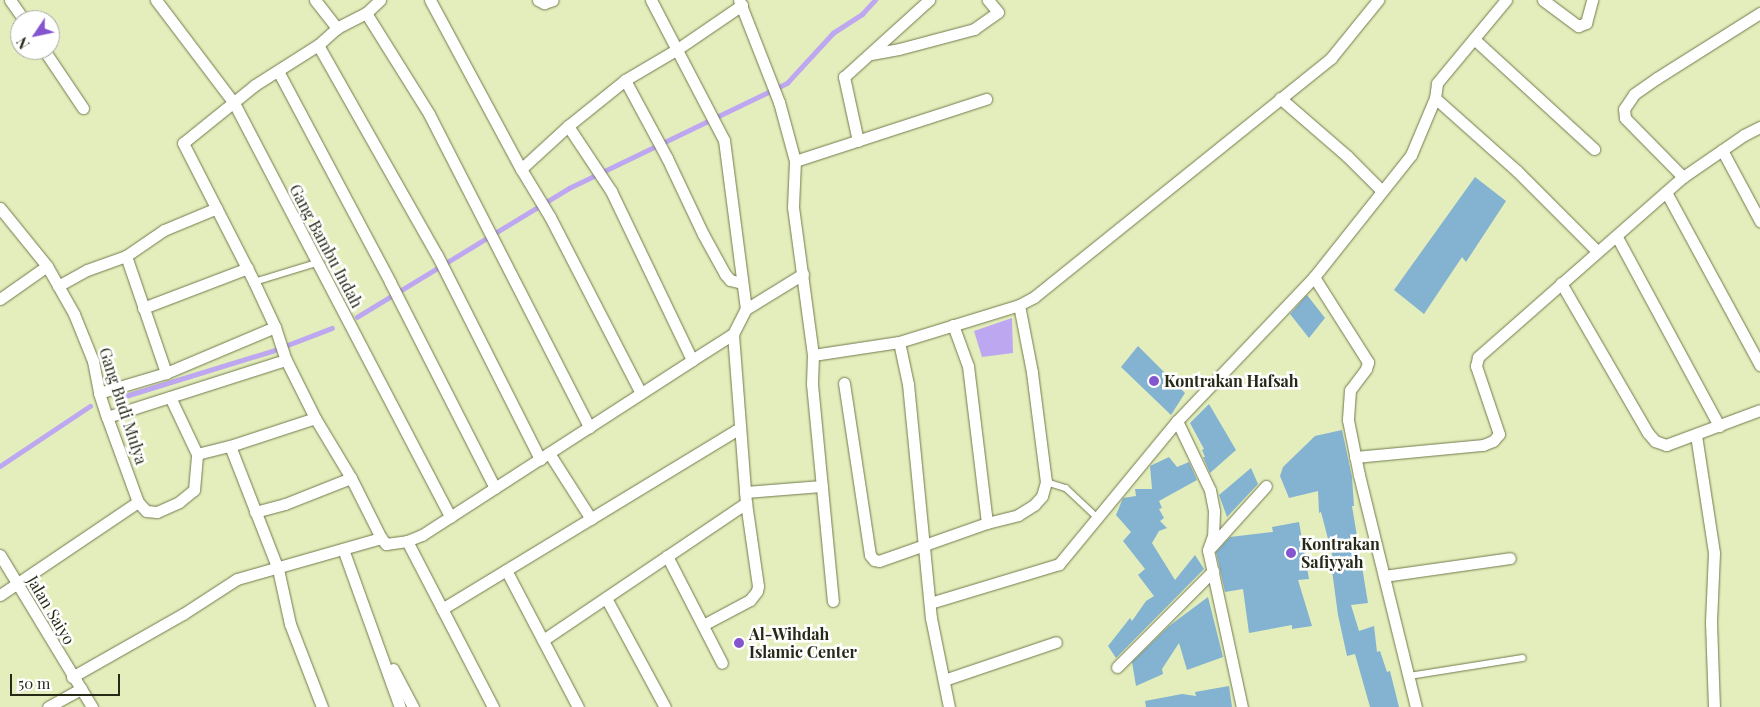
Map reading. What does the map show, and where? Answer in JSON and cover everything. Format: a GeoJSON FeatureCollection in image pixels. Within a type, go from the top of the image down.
{"type":"FeatureCollection","features":[{"type":"Feature","properties":{"kind":"street","name":"Gang Bambu Indah"},"geometry":{"type":"LineString","coordinates":[[156,0],[234,102],[450,517]]}},
{"type":"Feature","properties":{"kind":"street"},"geometry":{"type":"LineString","coordinates":[[315,0],[337,28]]}},
{"type":"Feature","properties":{"kind":"street"},"geometry":{"type":"LineString","coordinates":[[380,0],[366,13],[337,28],[318,45],[256,85],[183,143],[248,268],[277,333],[284,356],[315,418],[351,478],[381,538],[388,545],[407,541],[450,517],[733,334]]}},
{"type":"Feature","properties":{"kind":"street"},"geometry":{"type":"LineString","coordinates":[[430,0],[521,169],[550,217],[641,393]]}},
{"type":"Feature","properties":{"kind":"street"},"geometry":{"type":"LineString","coordinates":[[538,0],[544,4],[553,0]]}},
{"type":"Feature","properties":{"kind":"street"},"geometry":{"type":"LineString","coordinates":[[651,0],[676,50],[707,104],[724,140],[746,308]]}},
{"type":"Feature","properties":{"kind":"street"},"geometry":{"type":"LineString","coordinates":[[858,141],[844,80],[848,72],[871,54],[930,0]]}},
{"type":"Feature","properties":{"kind":"street"},"geometry":{"type":"LineString","coordinates":[[871,54],[898,49],[974,29],[998,12],[988,0]]}},
{"type":"Feature","properties":{"kind":"street"},"geometry":{"type":"LineString","coordinates":[[814,354],[900,342],[1019,305],[1034,297],[1331,58],[1378,0]]}},
{"type":"Feature","properties":{"kind":"street"},"geometry":{"type":"LineString","coordinates":[[930,603],[1059,564],[1177,421],[1314,277],[1411,155],[1435,98],[1437,83],[1506,0]]}},
{"type":"Feature","properties":{"kind":"street"},"geometry":{"type":"LineString","coordinates":[[1542,0],[1578,26],[1586,23],[1592,0]]}},
{"type":"Feature","properties":{"kind":"street"},"geometry":{"type":"LineString","coordinates":[[521,169],[568,126],[625,80],[676,50],[741,3],[779,102],[795,161],[793,207],[814,354],[812,384],[833,601]]}},
{"type":"Feature","properties":{"kind":"street"},"geometry":{"type":"LineString","coordinates":[[366,13],[429,114],[589,426]]}},
{"type":"Feature","properties":{"kind":"street"},"geometry":{"type":"LineString","coordinates":[[1683,177],[1625,118],[1624,109],[1634,94],[1656,78],[1760,13]]}},
{"type":"Feature","properties":{"kind":"street"},"geometry":{"type":"LineString","coordinates":[[1474,38],[1594,149]]}},
{"type":"Feature","properties":{"kind":"street"},"geometry":{"type":"LineString","coordinates":[[318,45],[438,255],[544,456],[591,519]]}},
{"type":"Feature","properties":{"kind":"street"},"geometry":{"type":"LineString","coordinates":[[51,60],[83,108]]}},
{"type":"Feature","properties":{"kind":"street"},"geometry":{"type":"LineString","coordinates":[[278,71],[390,282],[495,488]]}},
{"type":"Feature","properties":{"kind":"street"},"geometry":{"type":"LineString","coordinates":[[625,80],[667,158],[703,234],[725,274],[730,280],[742,283]]}},
{"type":"Feature","properties":{"kind":"street"},"geometry":{"type":"LineString","coordinates":[[1280,98],[1347,156],[1382,191]]}},
{"type":"Feature","properties":{"kind":"street"},"geometry":{"type":"LineString","coordinates":[[1435,98],[1516,171],[1597,251]]}},
{"type":"Feature","properties":{"kind":"street"},"geometry":{"type":"LineString","coordinates":[[795,161],[986,99]]}},
{"type":"Feature","properties":{"kind":"street"},"geometry":{"type":"LineString","coordinates":[[568,126],[611,191],[692,360]]}},
{"type":"Feature","properties":{"kind":"street"},"geometry":{"type":"LineString","coordinates":[[1355,457],[1483,445],[1493,441],[1499,434],[1476,366],[1476,360],[1597,251],[1617,237],[1683,177],[1760,127]]}},
{"type":"Feature","properties":{"kind":"street"},"geometry":{"type":"LineString","coordinates":[[1722,150],[1760,221]]}},
{"type":"Feature","properties":{"kind":"street"},"geometry":{"type":"LineString","coordinates":[[1666,192],[1760,366]]}},
{"type":"Feature","properties":{"kind":"street"},"geometry":{"type":"LineString","coordinates":[[58,286],[87,270],[126,256],[164,230],[217,208]]}},
{"type":"Feature","properties":{"kind":"street","name":"Gang Budi Mulya"},"geometry":{"type":"LineString","coordinates":[[1,213],[47,266],[74,314],[93,361],[99,393],[138,502]]}},
{"type":"Feature","properties":{"kind":"street"},"geometry":{"type":"LineString","coordinates":[[1617,237],[1719,426]]}},
{"type":"Feature","properties":{"kind":"street"},"geometry":{"type":"LineString","coordinates":[[126,256],[166,373]]}},
{"type":"Feature","properties":{"kind":"street"},"geometry":{"type":"LineString","coordinates":[[0,299],[47,266]]}},
{"type":"Feature","properties":{"kind":"street"},"geometry":{"type":"LineString","coordinates":[[143,308],[248,268]]}},
{"type":"Feature","properties":{"kind":"street"},"geometry":{"type":"LineString","coordinates":[[703,626],[750,600],[757,591],[746,497],[733,334],[746,308],[803,274]]}},
{"type":"Feature","properties":{"kind":"street"},"geometry":{"type":"LineString","coordinates":[[1314,277],[1368,362],[1366,369],[1352,387],[1348,400],[1348,420],[1355,457],[1416,707]]}},
{"type":"Feature","properties":{"kind":"street"},"geometry":{"type":"LineString","coordinates":[[1561,283],[1648,434],[1655,441],[1666,445],[1760,410]]}},
{"type":"Feature","properties":{"kind":"street"},"geometry":{"type":"LineString","coordinates":[[844,383],[870,556],[879,561],[987,523],[1018,515],[1034,505],[1045,492],[1046,482],[1032,372],[1019,305]]}},
{"type":"Feature","properties":{"kind":"street"},"geometry":{"type":"LineString","coordinates":[[952,325],[968,366],[987,523]]}},
{"type":"Feature","properties":{"kind":"street"},"geometry":{"type":"LineString","coordinates":[[99,393],[166,373],[277,333]]}},
{"type":"Feature","properties":{"kind":"street"},"geometry":{"type":"LineString","coordinates":[[900,342],[908,384],[930,603],[950,707]]}},
{"type":"Feature","properties":{"kind":"street"},"geometry":{"type":"LineString","coordinates":[[107,417],[170,397],[284,356]]}},
{"type":"Feature","properties":{"kind":"street"},"geometry":{"type":"LineString","coordinates":[[0,595],[138,502],[146,511],[154,513],[179,502],[194,490],[197,454],[170,397]]}},
{"type":"Feature","properties":{"kind":"street"},"geometry":{"type":"LineString","coordinates":[[197,454],[230,446],[315,418]]}},
{"type":"Feature","properties":{"kind":"street"},"geometry":{"type":"LineString","coordinates":[[1177,421],[1210,490],[1214,511],[1212,536],[1208,550],[1242,707]]}},
{"type":"Feature","properties":{"kind":"street"},"geometry":{"type":"LineString","coordinates":[[442,609],[740,428]]}},
{"type":"Feature","properties":{"kind":"street"},"geometry":{"type":"LineString","coordinates":[[1696,435],[1714,553],[1710,622],[1714,707]]}},
{"type":"Feature","properties":{"kind":"street"},"geometry":{"type":"LineString","coordinates":[[230,446],[278,569],[290,624],[322,707]]}},
{"type":"Feature","properties":{"kind":"street"},"geometry":{"type":"LineString","coordinates":[[255,512],[285,504],[351,478]]}},
{"type":"Feature","properties":{"kind":"street"},"geometry":{"type":"LineString","coordinates":[[543,640],[667,556],[746,497],[822,486]]}},
{"type":"Feature","properties":{"kind":"street"},"geometry":{"type":"LineString","coordinates":[[1208,550],[1266,486]]}},
{"type":"Feature","properties":{"kind":"street"},"geometry":{"type":"LineString","coordinates":[[72,677],[183,614],[238,579],[381,538]]}},
{"type":"Feature","properties":{"kind":"street"},"geometry":{"type":"LineString","coordinates":[[407,541],[494,707]]}},
{"type":"Feature","properties":{"kind":"street"},"geometry":{"type":"LineString","coordinates":[[343,549],[376,636],[400,707]]}},
{"type":"Feature","properties":{"kind":"street","name":"Jalan Saiyo"},"geometry":{"type":"LineString","coordinates":[[0,555],[72,677],[92,707]]}},
{"type":"Feature","properties":{"kind":"street"},"geometry":{"type":"LineString","coordinates":[[667,556],[722,663]]}},
{"type":"Feature","properties":{"kind":"street"},"geometry":{"type":"LineString","coordinates":[[1384,576],[1510,558]]}},
{"type":"Feature","properties":{"kind":"street"},"geometry":{"type":"LineString","coordinates":[[506,570],[578,707]]}},
{"type":"Feature","properties":{"kind":"street"},"geometry":{"type":"LineString","coordinates":[[1117,667],[1213,571]]}},
{"type":"Feature","properties":{"kind":"street"},"geometry":{"type":"LineString","coordinates":[[606,598],[665,707]]}},
{"type":"Feature","properties":{"kind":"street"},"geometry":{"type":"LineString","coordinates":[[376,636],[413,707]]}},
{"type":"Feature","properties":{"kind":"street"},"geometry":{"type":"LineString","coordinates":[[944,680],[1056,642]]}},
{"type":"Feature","properties":{"kind":"street"},"geometry":{"type":"LineString","coordinates":[[48,707],[81,689]]}},
{"type":"Feature","properties":{"kind":"lane"},"geometry":{"type":"LineString","coordinates":[[254,282],[316,262]]}},
{"type":"Feature","properties":{"kind":"lane"},"geometry":{"type":"LineString","coordinates":[[1046,482],[1066,488],[1098,518]]}},
{"type":"Feature","properties":{"kind":"lane"},"geometry":{"type":"LineString","coordinates":[[1409,676],[1523,658]]}},
{"type":"Feature","properties":{"kind":"shaded area"},"geometry":{"type":"Polygon","coordinates":[[[1012,318],[1013,353],[982,357],[974,331],[1012,318]]]}},
{"type":"Feature","properties":{"kind":"building"},"geometry":{"type":"Polygon","coordinates":[[[1475,177],[1506,201],[1466,262],[1462,257],[1424,314],[1394,290],[1475,177]]]}},
{"type":"Feature","properties":{"kind":"building"},"geometry":{"type":"Polygon","coordinates":[[[1307,295],[1325,318],[1309,338],[1290,314],[1307,295]]]}},
{"type":"Feature","properties":{"kind":"building","name":"Kontrakan Hafsah"},"geometry":{"type":"Polygon","coordinates":[[[1138,346],[1185,393],[1171,415],[1121,367],[1138,346]]]}},
{"type":"Feature","properties":{"kind":"building"},"geometry":{"type":"Polygon","coordinates":[[[1209,404],[1236,450],[1210,473],[1203,457],[1205,457],[1202,450],[1204,449],[1190,423],[1209,404]]]}},
{"type":"Feature","properties":{"kind":"building"},"geometry":{"type":"Polygon","coordinates":[[[1342,430],[1352,477],[1354,506],[1352,506],[1368,603],[1351,605],[1359,631],[1374,626],[1377,652],[1380,651],[1387,672],[1390,671],[1399,707],[1370,707],[1355,654],[1347,656],[1338,615],[1331,563],[1334,562],[1321,512],[1319,513],[1318,491],[1289,498],[1280,476],[1283,467],[1315,436],[1342,430]]]}},
{"type":"Feature","properties":{"kind":"building"},"geometry":{"type":"Polygon","coordinates":[[[1169,457],[1177,467],[1189,462],[1197,480],[1159,501],[1162,508],[1159,509],[1164,518],[1160,521],[1167,528],[1159,531],[1152,543],[1175,580],[1195,555],[1204,569],[1116,658],[1108,646],[1130,618],[1132,621],[1146,601],[1154,596],[1138,575],[1145,569],[1123,541],[1131,532],[1116,515],[1123,498],[1136,496],[1135,489],[1152,489],[1150,466],[1169,457]]]}},
{"type":"Feature","properties":{"kind":"building"},"geometry":{"type":"Polygon","coordinates":[[[1251,468],[1258,484],[1227,517],[1219,495],[1251,468]]]}},
{"type":"Feature","properties":{"kind":"building"},"geometry":{"type":"Polygon","coordinates":[[[1299,522],[1309,579],[1298,580],[1312,626],[1292,629],[1292,625],[1249,633],[1243,589],[1225,592],[1216,552],[1230,537],[1273,532],[1272,527],[1299,522]]]}},
{"type":"Feature","properties":{"kind":"building"},"geometry":{"type":"Polygon","coordinates":[[[1208,597],[1223,657],[1187,670],[1179,643],[1162,669],[1163,674],[1136,686],[1132,662],[1169,626],[1208,597]]]}},
{"type":"Feature","properties":{"kind":"building"},"geometry":{"type":"Polygon","coordinates":[[[1229,686],[1232,707],[1146,707],[1145,701],[1182,694],[1196,696],[1195,692],[1229,686]]]}},
{"type":"Feature","properties":{"kind":"waterway"},"geometry":{"type":"LineString","coordinates":[[357,317],[569,188],[787,83],[833,33],[862,14],[875,0]]}},
{"type":"Feature","properties":{"kind":"waterway"},"geometry":{"type":"LineString","coordinates":[[119,398],[272,351],[332,328]]}},
{"type":"Feature","properties":{"kind":"waterway"},"geometry":{"type":"LineString","coordinates":[[0,466],[90,406]]}},
{"type":"Feature","properties":{"kind":"place","name":"Kontrakan Hafsah"},"geometry":{"type":"Point","coordinates":[1154,381]}},
{"type":"Feature","properties":{"kind":"place","name":"Kontrakan Safiyyah"},"geometry":{"type":"Point","coordinates":[1291,553]}},
{"type":"Feature","properties":{"kind":"place","name":"Al-Wihdah Islamic Center"},"geometry":{"type":"Point","coordinates":[739,643]}}]}
